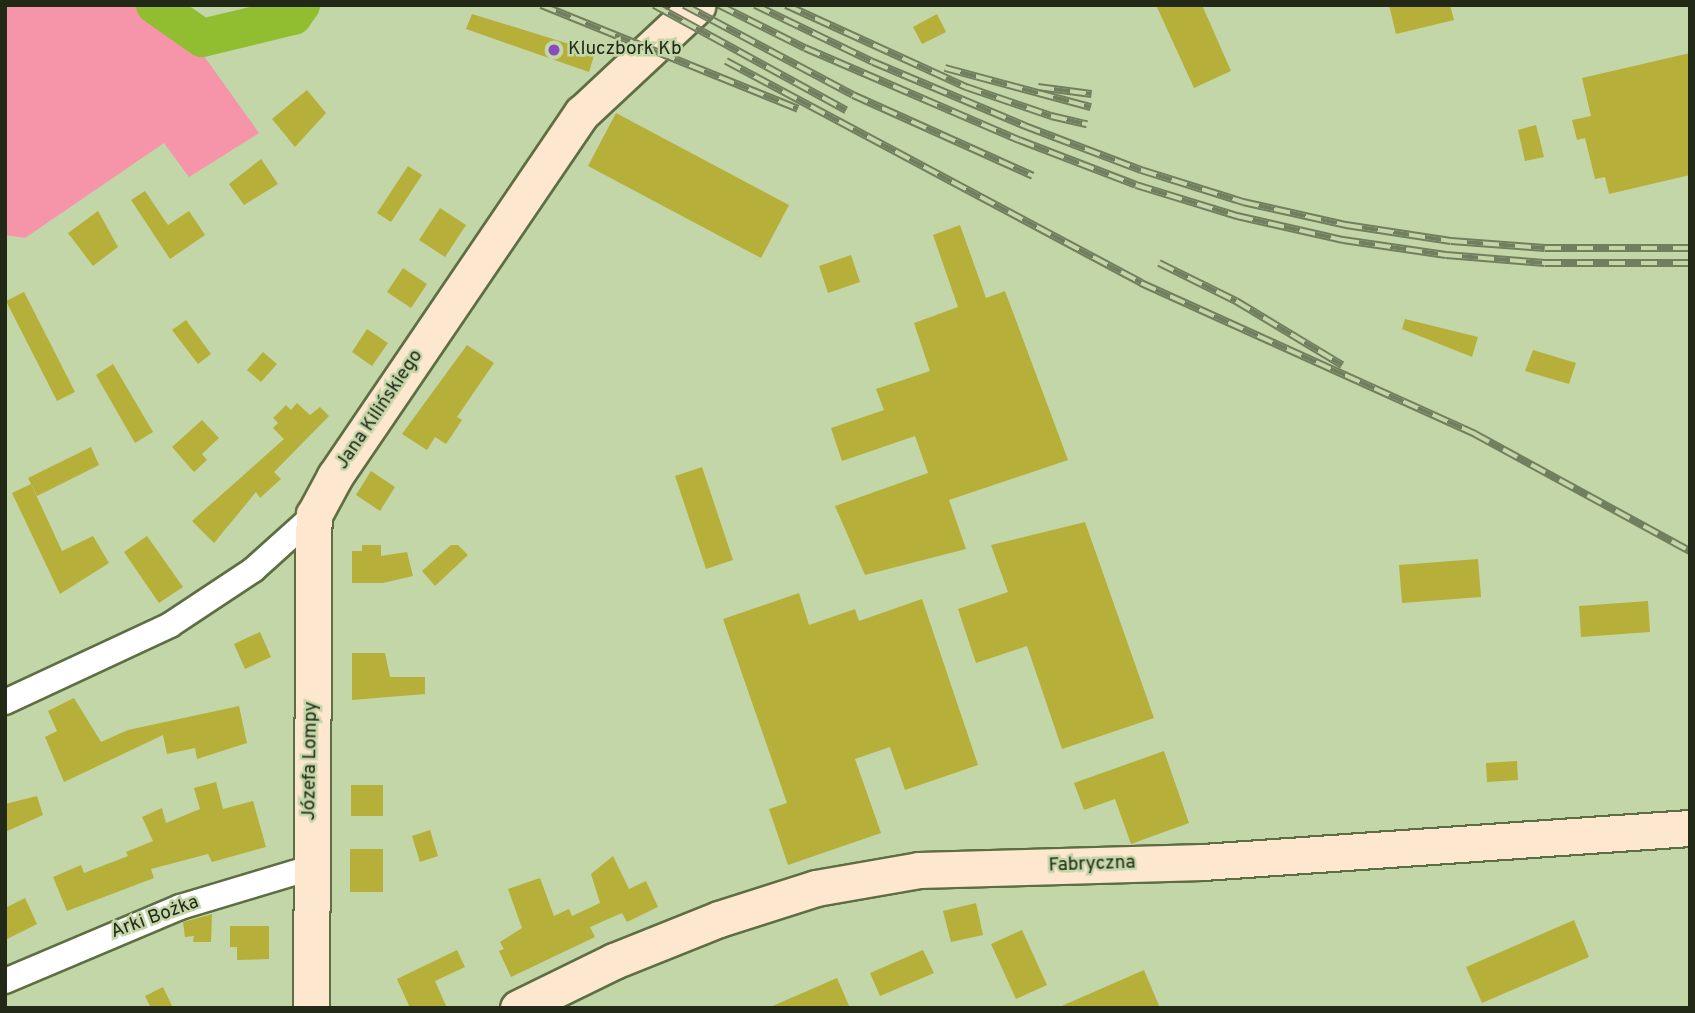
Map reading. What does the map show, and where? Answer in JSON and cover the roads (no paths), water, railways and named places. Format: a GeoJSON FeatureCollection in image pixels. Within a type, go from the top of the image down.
{"type":"FeatureCollection","features":[{"type":"Feature","properties":{"kind":"street","name":"Jana Kilińskiego"},"geometry":{"type":"LineString","coordinates":[[5,702],[170,625],[254,570],[314,514],[582,113],[687,15]]}},
{"type":"Feature","properties":{"kind":"street","name":"Józefa Lompy"},"geometry":{"type":"LineString","coordinates":[[311,1008],[314,514]]}},
{"type":"Feature","properties":{"kind":"street","name":"Fabryczna"},"geometry":{"type":"LineString","coordinates":[[518,1008],[614,961],[719,919],[816,888],[919,870],[1203,862],[1690,828]]}},
{"type":"Feature","properties":{"kind":"street","name":"Arki Bożka"},"geometry":{"type":"LineString","coordinates":[[5,981],[180,907],[310,869]]}},
{"type":"Feature","properties":{"kind":"waterway"},"geometry":{"type":"LineString","coordinates":[[155,5],[202,38],[293,16],[301,5]]}},
{"type":"Feature","properties":{"kind":"railway"},"geometry":{"type":"LineString","coordinates":[[541,5],[798,109]]}},
{"type":"Feature","properties":{"kind":"railway"},"geometry":{"type":"LineString","coordinates":[[654,5],[846,110]]}},
{"type":"Feature","properties":{"kind":"railway"},"geometry":{"type":"LineString","coordinates":[[684,5],[853,95],[1033,176]]}},
{"type":"Feature","properties":{"kind":"railway"},"geometry":{"type":"LineString","coordinates":[[719,5],[805,48],[1019,140],[1136,185],[1237,216],[1343,240],[1446,255],[1545,263],[1690,263]]}},
{"type":"Feature","properties":{"kind":"railway"},"geometry":{"type":"LineString","coordinates":[[755,5],[873,62],[1025,126],[1141,170],[1243,202],[1346,225],[1451,241],[1545,248],[1690,248]]}},
{"type":"Feature","properties":{"kind":"railway"},"geometry":{"type":"LineString","coordinates":[[786,5],[966,87],[1051,116],[1087,124]]}},
{"type":"Feature","properties":{"kind":"railway"},"geometry":{"type":"LineString","coordinates":[[726,61],[1141,283],[1475,434],[1690,551]]}},
{"type":"Feature","properties":{"kind":"railway"},"geometry":{"type":"LineString","coordinates":[[945,68],[1091,107]]}},
{"type":"Feature","properties":{"kind":"railway"},"geometry":{"type":"LineString","coordinates":[[1038,87],[1092,94]]}},
{"type":"Feature","properties":{"kind":"railway"},"geometry":{"type":"LineString","coordinates":[[1159,263],[1236,301],[1342,365]]}},
{"type":"Feature","properties":{"kind":"place","name":"Kluczbork Kb"},"geometry":{"type":"Point","coordinates":[554,50]}}]}
